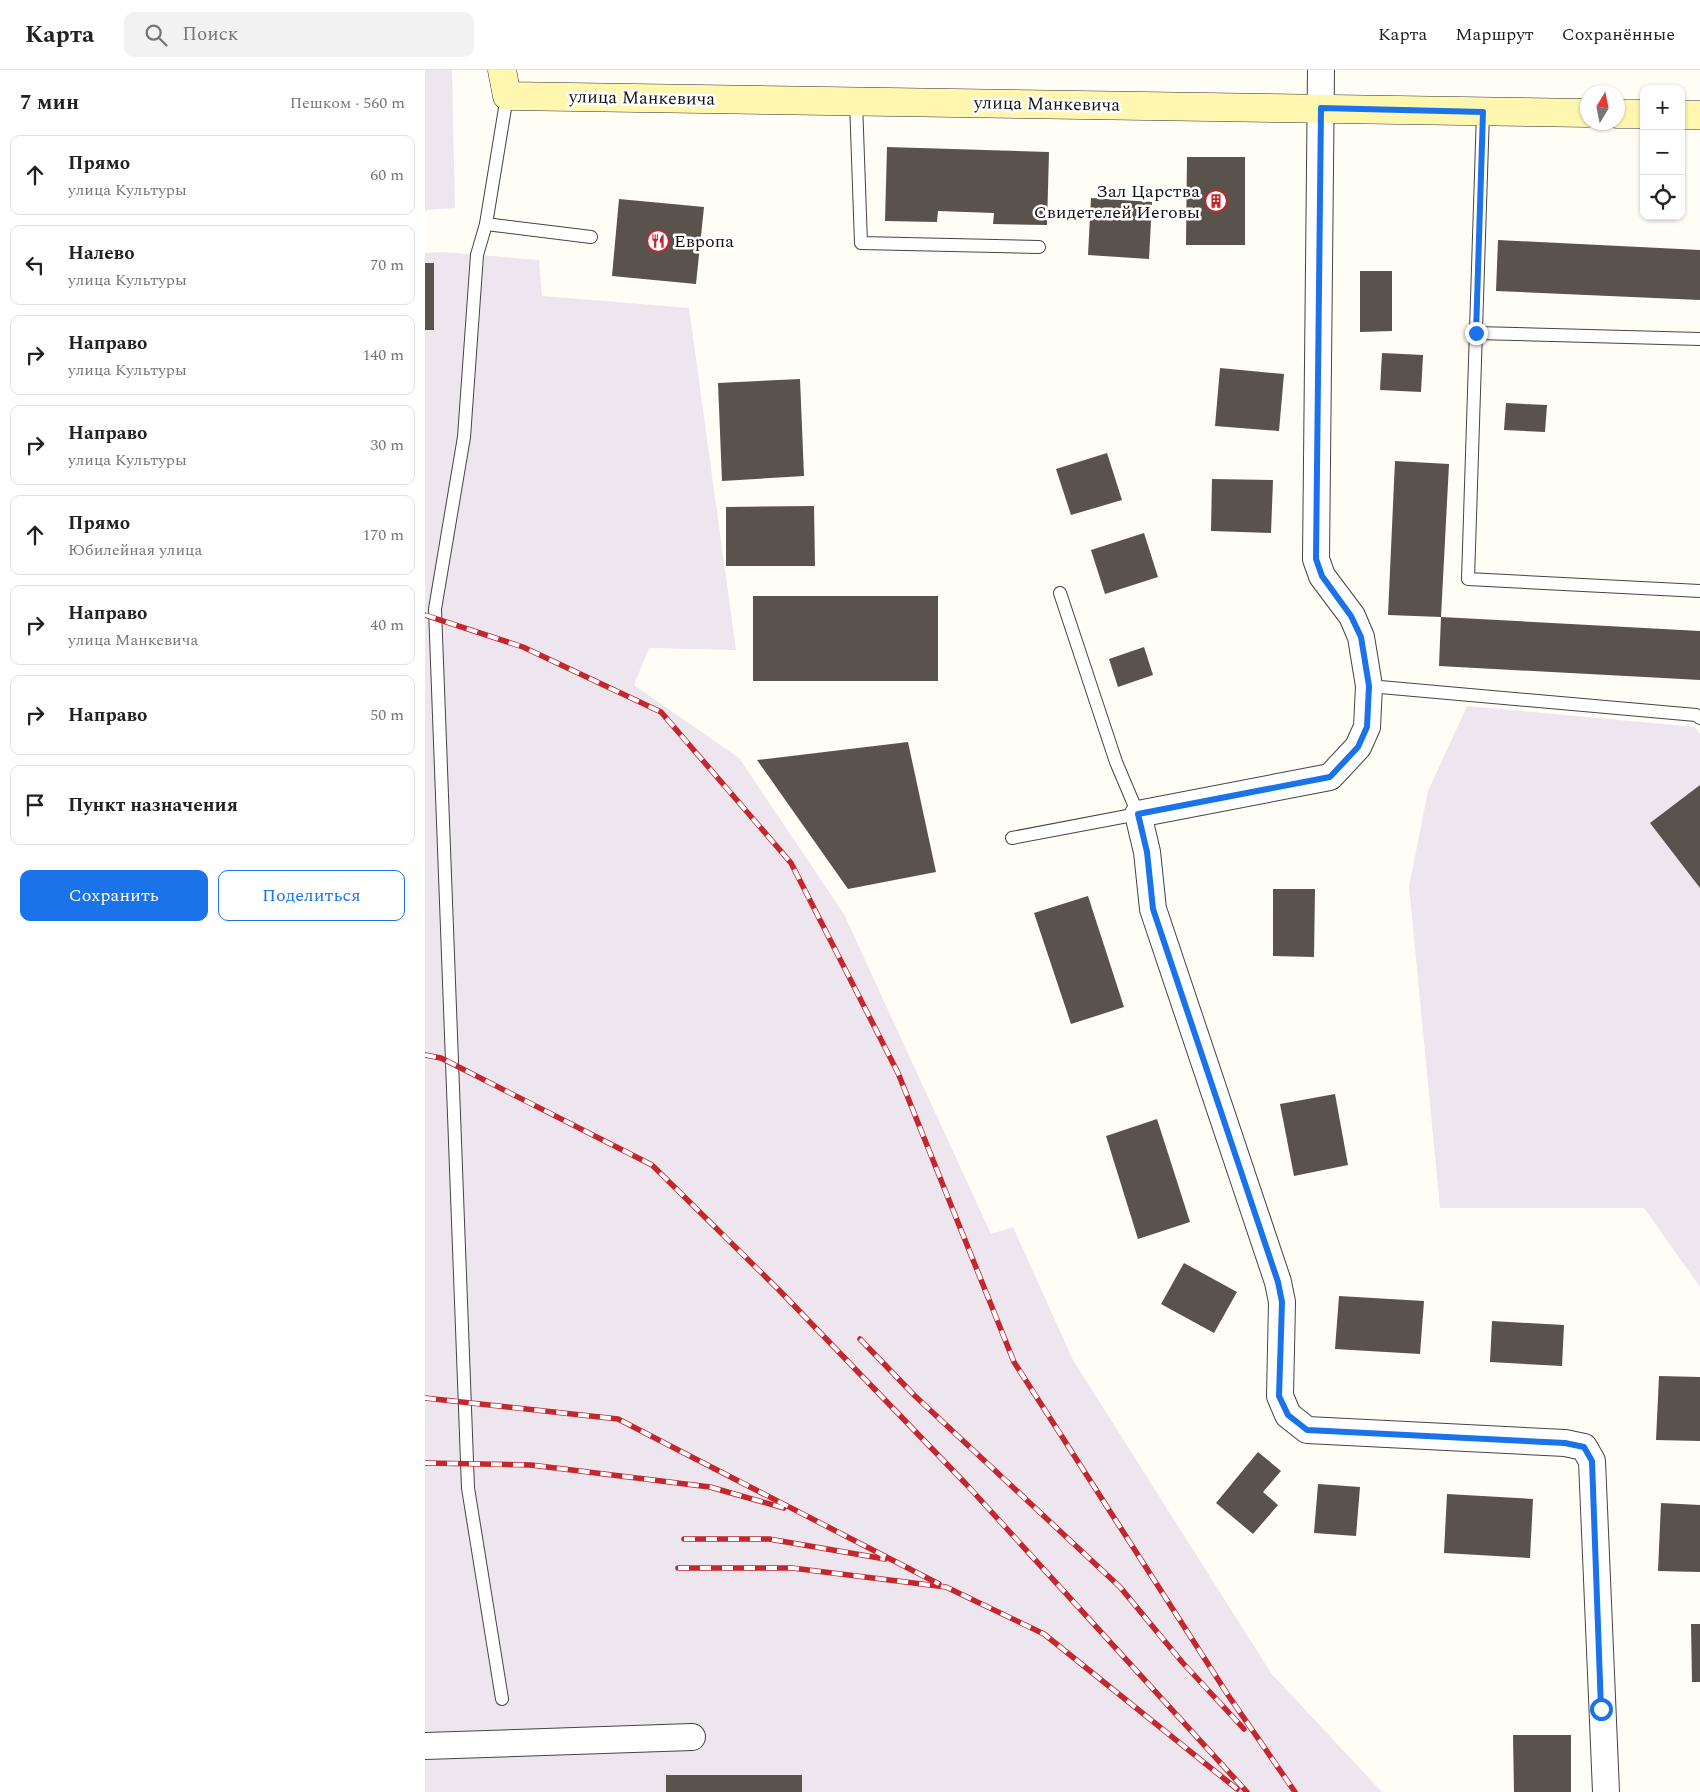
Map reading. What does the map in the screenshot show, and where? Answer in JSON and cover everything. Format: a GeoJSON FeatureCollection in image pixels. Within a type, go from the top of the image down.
{"type":"FeatureCollection","features":[{"type":"Feature","properties":{"kind":"street"},"geometry":{"type":"LineString","coordinates":[[1321,70],[1316,559],[1322,576],[1351,616],[1361,637],[1369,686],[1367,727],[1358,747],[1330,777],[1138,814],[1147,852],[1153,909],[1278,1282],[1282,1302],[1279,1396],[1288,1415],[1307,1430],[1565,1443],[1584,1447],[1592,1461],[1605,1792]]}},
{"type":"Feature","properties":{"kind":"street","name":"улица Манкевича"},"geometry":{"type":"LineString","coordinates":[[505,83],[857,102],[1580,113]]}},
{"type":"Feature","properties":{"kind":"street"},"geometry":{"type":"LineString","coordinates":[[1625,114],[1640,114]]}},
{"type":"Feature","properties":{"kind":"street"},"geometry":{"type":"LineString","coordinates":[[1685,115],[1700,115]]}},
{"type":"Feature","properties":{"kind":"street"},"geometry":{"type":"LineString","coordinates":[[425,1746],[692,1738]]}},
{"type":"Feature","properties":{"kind":"lane"},"geometry":{"type":"LineString","coordinates":[[502,1699],[468,1488],[435,609],[464,437],[477,254],[485,224],[505,83]]}},
{"type":"Feature","properties":{"kind":"lane"},"geometry":{"type":"LineString","coordinates":[[857,102],[861,243],[1039,247]]}},
{"type":"Feature","properties":{"kind":"lane"},"geometry":{"type":"LineString","coordinates":[[1483,112],[1469,579],[1700,591]]}},
{"type":"Feature","properties":{"kind":"lane"},"geometry":{"type":"LineString","coordinates":[[485,224],[591,237]]}},
{"type":"Feature","properties":{"kind":"lane"},"geometry":{"type":"LineString","coordinates":[[1476,333],[1700,339]]}},
{"type":"Feature","properties":{"kind":"lane"},"geometry":{"type":"LineString","coordinates":[[1011,838],[1138,814],[1116,762],[1060,593]]}},
{"type":"Feature","properties":{"kind":"lane"},"geometry":{"type":"LineString","coordinates":[[1369,686],[1696,715],[1700,718]]}},
{"type":"Feature","properties":{"kind":"shaded area"},"geometry":{"type":"Polygon","coordinates":[[[425,70],[452,70],[455,208],[425,210],[425,70]]]}},
{"type":"Feature","properties":{"kind":"shaded area"},"geometry":{"type":"Polygon","coordinates":[[[444,252],[539,260],[542,296],[689,308],[736,650],[649,648],[634,685],[739,758],[844,914],[991,1234],[1013,1227],[1073,1360],[1271,1673],[1382,1792],[425,1792],[425,253],[444,252]]]}},
{"type":"Feature","properties":{"kind":"shaded area"},"geometry":{"type":"Polygon","coordinates":[[[1467,706],[1695,727],[1700,734],[1700,1287],[1644,1208],[1440,1208],[1409,886],[1428,791],[1467,706]]]}},
{"type":"Feature","properties":{"kind":"building"},"geometry":{"type":"Polygon","coordinates":[[[887,147],[1049,152],[1047,225],[993,224],[994,213],[938,211],[937,222],[885,221],[887,147]]]}},
{"type":"Feature","properties":{"kind":"building","name":"Зал Царства Свидетелей Иеговы"},"geometry":{"type":"Polygon","coordinates":[[[1187,157],[1245,157],[1245,245],[1186,245],[1187,157]]]}},
{"type":"Feature","properties":{"kind":"building"},"geometry":{"type":"Polygon","coordinates":[[[1091,198],[1152,202],[1149,259],[1088,255],[1091,198]]]}},
{"type":"Feature","properties":{"kind":"building","name":"Европа"},"geometry":{"type":"Polygon","coordinates":[[[619,199],[704,207],[696,284],[612,276],[619,199]]]}},
{"type":"Feature","properties":{"kind":"building"},"geometry":{"type":"Polygon","coordinates":[[[1498,240],[1700,250],[1700,300],[1496,291],[1498,240]]]}},
{"type":"Feature","properties":{"kind":"building"},"geometry":{"type":"Polygon","coordinates":[[[425,263],[434,263],[434,330],[425,330],[425,263]]]}},
{"type":"Feature","properties":{"kind":"building"},"geometry":{"type":"Polygon","coordinates":[[[1360,271],[1392,271],[1392,331],[1360,332],[1360,271]]]}},
{"type":"Feature","properties":{"kind":"building"},"geometry":{"type":"Polygon","coordinates":[[[1382,353],[1423,355],[1421,392],[1380,390],[1382,353]]]}},
{"type":"Feature","properties":{"kind":"building"},"geometry":{"type":"Polygon","coordinates":[[[1220,368],[1284,374],[1279,431],[1215,426],[1220,368]]]}},
{"type":"Feature","properties":{"kind":"building"},"geometry":{"type":"Polygon","coordinates":[[[800,379],[804,476],[722,481],[718,383],[800,379]]]}},
{"type":"Feature","properties":{"kind":"building"},"geometry":{"type":"Polygon","coordinates":[[[1506,403],[1547,405],[1545,432],[1504,430],[1506,403]]]}},
{"type":"Feature","properties":{"kind":"building"},"geometry":{"type":"Polygon","coordinates":[[[1107,453],[1122,500],[1071,515],[1056,469],[1107,453]]]}},
{"type":"Feature","properties":{"kind":"building"},"geometry":{"type":"Polygon","coordinates":[[[1395,461],[1449,464],[1441,617],[1388,615],[1395,461]]]}},
{"type":"Feature","properties":{"kind":"building"},"geometry":{"type":"Polygon","coordinates":[[[1212,479],[1273,480],[1271,533],[1211,531],[1212,479]]]}},
{"type":"Feature","properties":{"kind":"building"},"geometry":{"type":"Polygon","coordinates":[[[814,506],[815,566],[726,566],[726,507],[814,506]]]}},
{"type":"Feature","properties":{"kind":"building"},"geometry":{"type":"Polygon","coordinates":[[[1144,533],[1158,577],[1105,594],[1091,550],[1144,533]]]}},
{"type":"Feature","properties":{"kind":"building"},"geometry":{"type":"Polygon","coordinates":[[[753,596],[938,596],[938,681],[753,681],[753,596]]]}},
{"type":"Feature","properties":{"kind":"building"},"geometry":{"type":"Polygon","coordinates":[[[1441,617],[1700,631],[1700,680],[1439,666],[1441,617]]]}},
{"type":"Feature","properties":{"kind":"building"},"geometry":{"type":"Polygon","coordinates":[[[1144,647],[1153,675],[1118,687],[1109,659],[1144,647]]]}},
{"type":"Feature","properties":{"kind":"building"},"geometry":{"type":"Polygon","coordinates":[[[908,742],[936,872],[848,889],[757,760],[908,742]]]}},
{"type":"Feature","properties":{"kind":"building"},"geometry":{"type":"Polygon","coordinates":[[[1700,785],[1700,888],[1650,823],[1700,785]]]}},
{"type":"Feature","properties":{"kind":"building"},"geometry":{"type":"Polygon","coordinates":[[[1273,889],[1315,889],[1314,957],[1273,956],[1273,889]]]}},
{"type":"Feature","properties":{"kind":"building"},"geometry":{"type":"Polygon","coordinates":[[[1088,896],[1124,1007],[1071,1024],[1034,913],[1088,896]]]}},
{"type":"Feature","properties":{"kind":"building"},"geometry":{"type":"Polygon","coordinates":[[[1335,1094],[1348,1165],[1294,1176],[1280,1104],[1335,1094]]]}},
{"type":"Feature","properties":{"kind":"building"},"geometry":{"type":"Polygon","coordinates":[[[1157,1119],[1190,1222],[1138,1239],[1106,1136],[1157,1119]]]}},
{"type":"Feature","properties":{"kind":"building"},"geometry":{"type":"Polygon","coordinates":[[[1184,1263],[1237,1292],[1214,1333],[1161,1304],[1184,1263]]]}},
{"type":"Feature","properties":{"kind":"building"},"geometry":{"type":"Polygon","coordinates":[[[1339,1296],[1424,1301],[1420,1354],[1335,1349],[1339,1296]]]}},
{"type":"Feature","properties":{"kind":"building"},"geometry":{"type":"Polygon","coordinates":[[[1492,1321],[1564,1325],[1562,1366],[1490,1362],[1492,1321]]]}},
{"type":"Feature","properties":{"kind":"building"},"geometry":{"type":"Polygon","coordinates":[[[1659,1376],[1700,1377],[1700,1441],[1656,1440],[1659,1376]]]}},
{"type":"Feature","properties":{"kind":"building"},"geometry":{"type":"Polygon","coordinates":[[[1258,1452],[1281,1471],[1263,1492],[1278,1505],[1253,1534],[1216,1503],[1258,1452]]]}},
{"type":"Feature","properties":{"kind":"building"},"geometry":{"type":"Polygon","coordinates":[[[1318,1484],[1360,1487],[1356,1536],[1314,1533],[1318,1484]]]}},
{"type":"Feature","properties":{"kind":"building"},"geometry":{"type":"Polygon","coordinates":[[[1447,1494],[1533,1499],[1530,1558],[1444,1553],[1447,1494]]]}},
{"type":"Feature","properties":{"kind":"building"},"geometry":{"type":"Polygon","coordinates":[[[1661,1503],[1700,1505],[1700,1572],[1658,1571],[1661,1503]]]}},
{"type":"Feature","properties":{"kind":"building"},"geometry":{"type":"Polygon","coordinates":[[[1691,1624],[1700,1624],[1700,1682],[1692,1682],[1691,1624]]]}},
{"type":"Feature","properties":{"kind":"building"},"geometry":{"type":"Polygon","coordinates":[[[1513,1735],[1571,1735],[1571,1792],[1514,1792],[1513,1735]]]}},
{"type":"Feature","properties":{"kind":"building"},"geometry":{"type":"Polygon","coordinates":[[[666,1775],[802,1775],[802,1792],[666,1792],[666,1775]]]}},
{"type":"Feature","properties":{"kind":"railway"},"geometry":{"type":"LineString","coordinates":[[425,615],[523,647],[661,712],[791,863],[898,1073],[1014,1362],[1228,1695],[1295,1792]]}},
{"type":"Feature","properties":{"kind":"railway"},"geometry":{"type":"LineString","coordinates":[[425,1055],[441,1058],[652,1165],[780,1291],[966,1484],[1247,1792]]}},
{"type":"Feature","properties":{"kind":"railway"},"geometry":{"type":"LineString","coordinates":[[860,1339],[915,1396],[1120,1587],[1182,1662],[1244,1729]]}},
{"type":"Feature","properties":{"kind":"railway"},"geometry":{"type":"LineString","coordinates":[[425,1398],[618,1419],[939,1584]]}},
{"type":"Feature","properties":{"kind":"railway"},"geometry":{"type":"LineString","coordinates":[[425,1463],[531,1465],[710,1487],[784,1508]]}},
{"type":"Feature","properties":{"kind":"railway"},"geometry":{"type":"LineString","coordinates":[[684,1539],[769,1539],[885,1559]]}},
{"type":"Feature","properties":{"kind":"railway"},"geometry":{"type":"LineString","coordinates":[[678,1568],[792,1568],[946,1587],[1044,1634],[1237,1789]]}},
{"type":"Feature","properties":{"kind":"place","name":"Зал Царства Свидетелей Иеговы"},"geometry":{"type":"Point","coordinates":[1216,201]}},
{"type":"Feature","properties":{"kind":"place","name":"Европа"},"geometry":{"type":"Point","coordinates":[658,241]}},
{"type":"Feature","properties":{"kind":"route"},"geometry":{"type":"LineString","coordinates":[[1476,333],[1483,112],[1321,108],[1316,559],[1322,576],[1351,616],[1361,637],[1369,686],[1367,727],[1358,747],[1330,777],[1138,814],[1147,852],[1153,909],[1278,1282],[1282,1302],[1279,1396],[1288,1415],[1307,1430],[1393,1436],[1565,1443],[1584,1447],[1592,1461],[1601,1709]]}}]}
